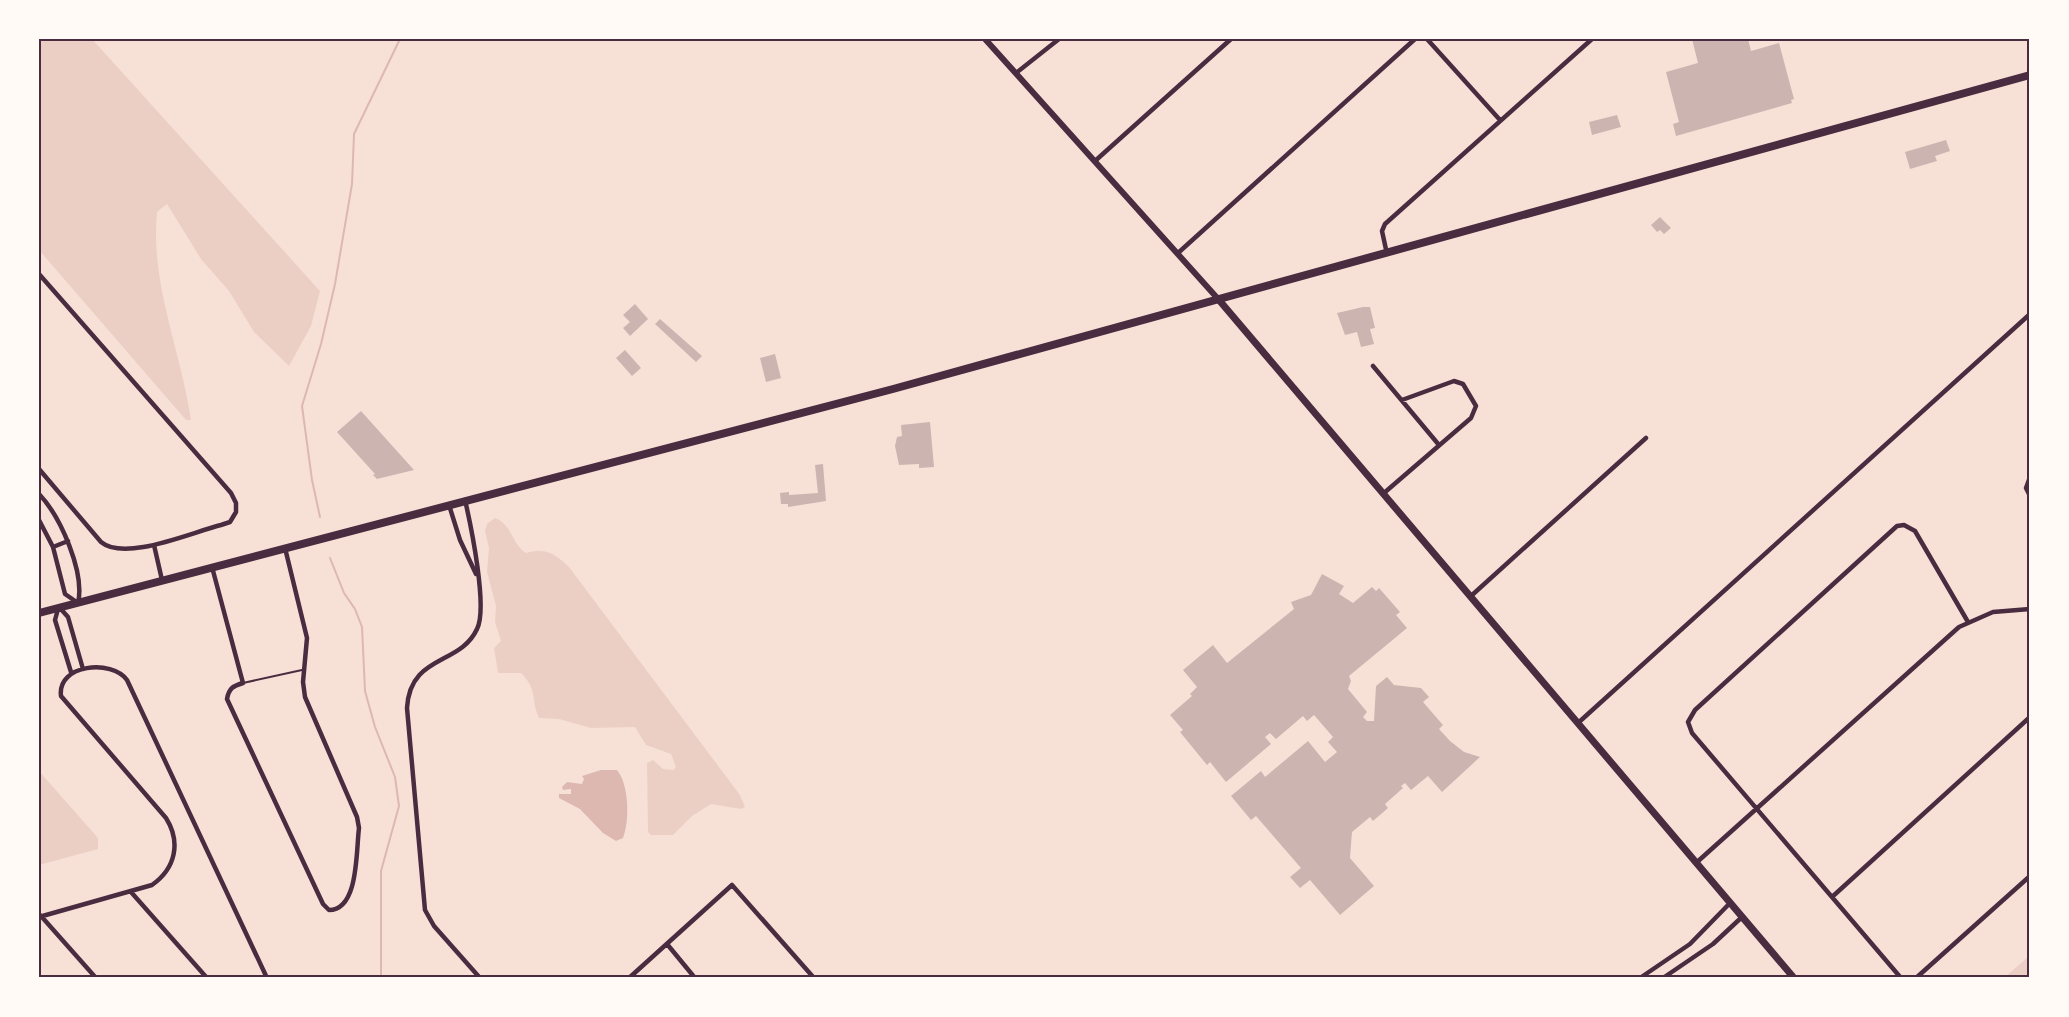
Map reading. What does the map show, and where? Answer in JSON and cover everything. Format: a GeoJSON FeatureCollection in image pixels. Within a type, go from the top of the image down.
{"type":"FeatureCollection","features":[{"type":"Feature","properties":{"kind":"main road"},"geometry":{"type":"LineString","coordinates":[[39,613],[905,386],[2030,75]]}},
{"type":"Feature","properties":{"kind":"main road"},"geometry":{"type":"LineString","coordinates":[[1219,300],[1794,978]]}},
{"type":"Feature","properties":{"kind":"street"},"geometry":{"type":"LineString","coordinates":[[985,39],[1219,300]]}},
{"type":"Feature","properties":{"kind":"street"},"geometry":{"type":"LineString","coordinates":[[1016,73],[1059,39]]}},
{"type":"Feature","properties":{"kind":"street"},"geometry":{"type":"LineString","coordinates":[[1095,161],[1231,39]]}},
{"type":"Feature","properties":{"kind":"street"},"geometry":{"type":"LineString","coordinates":[[1178,253],[1415,39]]}},
{"type":"Feature","properties":{"kind":"street"},"geometry":{"type":"LineString","coordinates":[[1428,39],[1500,120]]}},
{"type":"Feature","properties":{"kind":"street"},"geometry":{"type":"LineString","coordinates":[[1387,254],[1382,231],[1385,224],[1592,39]]}},
{"type":"Feature","properties":{"kind":"street"},"geometry":{"type":"LineString","coordinates":[[39,274],[234,498],[236,512],[230,522],[154,544],[125,550],[106,546],[39,470]]}},
{"type":"Feature","properties":{"kind":"street"},"geometry":{"type":"LineString","coordinates":[[1578,723],[2030,314]]}},
{"type":"Feature","properties":{"kind":"street"},"geometry":{"type":"LineString","coordinates":[[1373,366],[1439,445]]}},
{"type":"Feature","properties":{"kind":"street"},"geometry":{"type":"LineString","coordinates":[[1384,493],[1474,415],[1475,402],[1463,384],[1451,381],[1402,400]]}},
{"type":"Feature","properties":{"kind":"street"},"geometry":{"type":"LineString","coordinates":[[1471,596],[1646,438]]}},
{"type":"Feature","properties":{"kind":"street"},"geometry":{"type":"LineString","coordinates":[[2030,477],[2026,488],[2030,496]]}},
{"type":"Feature","properties":{"kind":"street"},"geometry":{"type":"LineString","coordinates":[[39,494],[53,511],[68,541],[81,588],[78,603],[65,594],[53,546],[39,520]]}},
{"type":"Feature","properties":{"kind":"street"},"geometry":{"type":"LineString","coordinates":[[465,500],[476,550],[477,577],[482,604],[478,628],[465,644],[419,674],[409,693],[407,708],[425,910],[434,926],[480,978]]}},
{"type":"Feature","properties":{"kind":"street"},"geometry":{"type":"LineString","coordinates":[[449,505],[460,540],[477,577]]}},
{"type":"Feature","properties":{"kind":"street"},"geometry":{"type":"LineString","coordinates":[[1901,978],[1692,733],[1688,722],[1695,710],[1893,529],[1900,526],[1910,527],[1915,531],[1968,622]]}},
{"type":"Feature","properties":{"kind":"street"},"geometry":{"type":"LineString","coordinates":[[53,546],[68,541]]}},
{"type":"Feature","properties":{"kind":"street"},"geometry":{"type":"LineString","coordinates":[[154,544],[162,580]]}},
{"type":"Feature","properties":{"kind":"street"},"geometry":{"type":"LineString","coordinates":[[212,567],[243,683],[233,686],[228,691],[227,699],[323,904],[329,910],[343,906],[350,895],[358,836],[357,817],[307,705],[304,670],[307,638],[285,548]]}},
{"type":"Feature","properties":{"kind":"street"},"geometry":{"type":"LineString","coordinates":[[59,607],[68,617],[82,669]]}},
{"type":"Feature","properties":{"kind":"street"},"geometry":{"type":"LineString","coordinates":[[59,607],[55,620],[71,672]]}},
{"type":"Feature","properties":{"kind":"street"},"geometry":{"type":"LineString","coordinates":[[1696,862],[1952,633],[1968,622],[1993,612],[2030,609]]}},
{"type":"Feature","properties":{"kind":"street"},"geometry":{"type":"LineString","coordinates":[[96,978],[40,916],[152,885],[166,874],[174,856],[174,834],[166,818],[63,702],[61,687],[71,672],[82,669],[111,669],[120,673],[127,680],[267,978]]}},
{"type":"Feature","properties":{"kind":"street"},"geometry":{"type":"LineString","coordinates":[[1832,897],[2030,717]]}},
{"type":"Feature","properties":{"kind":"street"},"geometry":{"type":"LineString","coordinates":[[1916,978],[2030,876]]}},
{"type":"Feature","properties":{"kind":"street"},"geometry":{"type":"LineString","coordinates":[[629,978],[732,885],[814,978]]}},
{"type":"Feature","properties":{"kind":"street"},"geometry":{"type":"LineString","coordinates":[[131,892],[207,978]]}},
{"type":"Feature","properties":{"kind":"street"},"geometry":{"type":"LineString","coordinates":[[1640,978],[1690,944],[1730,903]]}},
{"type":"Feature","properties":{"kind":"street"},"geometry":{"type":"LineString","coordinates":[[1663,978],[1699,954],[1742,917]]}},
{"type":"Feature","properties":{"kind":"street"},"geometry":{"type":"LineString","coordinates":[[668,944],[695,978]]}},
{"type":"Feature","properties":{"kind":"street"},"geometry":{"type":"LineString","coordinates":[[1690,944],[1699,954]]}},
{"type":"Feature","properties":{"kind":"street"},"geometry":{"type":"LineString","coordinates":[[1647,973],[1652,978]]}},
{"type":"Feature","properties":{"kind":"lane"},"geometry":{"type":"LineString","coordinates":[[243,683],[304,670]]}},
{"type":"Feature","properties":{"kind":"shaded area"},"geometry":{"type":"Polygon","coordinates":[[[39,39],[92,39],[320,291],[311,326],[289,366],[254,332],[229,291],[201,259],[167,204],[157,212],[158,265],[191,420],[186,420],[39,250],[39,39]]]}},
{"type":"Feature","properties":{"kind":"shaded area"},"geometry":{"type":"Polygon","coordinates":[[[495,518],[505,525],[517,545],[526,553],[539,551],[549,553],[569,567],[740,795],[745,807],[741,809],[711,804],[692,816],[673,835],[651,835],[648,832],[647,763],[653,760],[663,769],[673,770],[676,767],[671,754],[646,745],[635,727],[591,728],[559,719],[539,718],[530,684],[521,673],[498,673],[494,648],[501,641],[495,622],[496,606],[487,572],[489,548],[485,531],[487,524],[495,518]]]}},
{"type":"Feature","properties":{"kind":"shaded area"},"geometry":{"type":"Polygon","coordinates":[[[601,770],[617,770],[626,793],[627,822],[623,838],[616,841],[603,833],[580,809],[559,798],[559,794],[571,794],[571,789],[563,790],[562,787],[567,782],[582,784],[584,779],[582,776],[601,770]]]}},
{"type":"Feature","properties":{"kind":"shaded area"},"geometry":{"type":"Polygon","coordinates":[[[39,771],[98,838],[98,849],[39,865],[39,771]]]}},
{"type":"Feature","properties":{"kind":"shaded area"},"geometry":{"type":"Polygon","coordinates":[[[2030,955],[2030,978],[2004,978],[2030,955]]]}},
{"type":"Feature","properties":{"kind":"building"},"geometry":{"type":"Polygon","coordinates":[[[1692,39],[1748,39],[1751,51],[1779,43],[1794,99],[1791,100],[1792,103],[1676,136],[1673,124],[1679,122],[1666,72],[1698,63],[1692,39]]]}},
{"type":"Feature","properties":{"kind":"building"},"geometry":{"type":"Polygon","coordinates":[[[1617,115],[1621,127],[1592,135],[1589,122],[1617,115]]]}},
{"type":"Feature","properties":{"kind":"building"},"geometry":{"type":"Polygon","coordinates":[[[1946,140],[1950,151],[1935,156],[1937,161],[1910,169],[1905,152],[1946,140]]]}},
{"type":"Feature","properties":{"kind":"building"},"geometry":{"type":"Polygon","coordinates":[[[1660,217],[1671,228],[1664,234],[1660,230],[1657,232],[1651,225],[1660,217]]]}},
{"type":"Feature","properties":{"kind":"building"},"geometry":{"type":"Polygon","coordinates":[[[635,304],[648,319],[630,336],[623,328],[630,322],[623,315],[635,304]]]}},
{"type":"Feature","properties":{"kind":"building"},"geometry":{"type":"Polygon","coordinates":[[[1370,307],[1375,328],[1370,329],[1374,344],[1361,347],[1357,332],[1345,335],[1337,313],[1370,307]]]}},
{"type":"Feature","properties":{"kind":"building"},"geometry":{"type":"Polygon","coordinates":[[[660,319],[702,356],[696,362],[655,324],[660,319]]]}},
{"type":"Feature","properties":{"kind":"building"},"geometry":{"type":"Polygon","coordinates":[[[625,350],[641,368],[632,376],[616,358],[625,350]]]}},
{"type":"Feature","properties":{"kind":"building"},"geometry":{"type":"Polygon","coordinates":[[[775,354],[781,378],[766,382],[760,358],[775,354]]]}},
{"type":"Feature","properties":{"kind":"building"},"geometry":{"type":"Polygon","coordinates":[[[361,411],[414,470],[377,479],[373,475],[375,474],[337,432],[361,411]]]}},
{"type":"Feature","properties":{"kind":"building"},"geometry":{"type":"Polygon","coordinates":[[[930,422],[934,467],[919,468],[919,464],[899,465],[895,446],[897,437],[902,436],[901,425],[930,422]]]}},
{"type":"Feature","properties":{"kind":"building"},"geometry":{"type":"Polygon","coordinates":[[[823,464],[826,501],[788,507],[788,504],[781,504],[780,493],[789,492],[789,495],[818,493],[815,465],[823,464]]]}},
{"type":"Feature","properties":{"kind":"building"},"geometry":{"type":"Polygon","coordinates":[[[1322,574],[1344,586],[1339,594],[1353,603],[1372,587],[1376,591],[1379,588],[1400,612],[1396,615],[1407,628],[1349,676],[1351,681],[1348,689],[1367,712],[1363,717],[1367,721],[1374,721],[1376,686],[1387,677],[1394,685],[1421,688],[1429,697],[1423,702],[1443,725],[1439,729],[1464,752],[1480,757],[1442,792],[1428,776],[1411,790],[1405,783],[1401,786],[1403,788],[1385,804],[1388,808],[1373,821],[1370,817],[1352,832],[1350,858],[1374,886],[1340,915],[1310,880],[1300,888],[1290,877],[1301,868],[1256,816],[1251,820],[1231,796],[1261,771],[1265,777],[1308,741],[1325,762],[1337,752],[1328,742],[1333,737],[1314,715],[1307,721],[1303,716],[1276,739],[1270,733],[1265,737],[1271,744],[1226,782],[1210,762],[1207,765],[1180,732],[1183,730],[1170,715],[1192,696],[1190,694],[1197,687],[1183,670],[1213,645],[1227,663],[1294,609],[1291,602],[1311,595],[1322,574]]]}},
{"type":"Feature","properties":{"kind":"waterway"},"geometry":{"type":"LineString","coordinates":[[320,517],[312,480],[302,406],[321,344],[335,284],[352,184],[354,134],[400,39]]}},
{"type":"Feature","properties":{"kind":"waterway"},"geometry":{"type":"LineString","coordinates":[[330,558],[344,593],[355,609],[362,627],[365,691],[375,727],[395,777],[399,806],[381,871],[381,978]]}}]}
